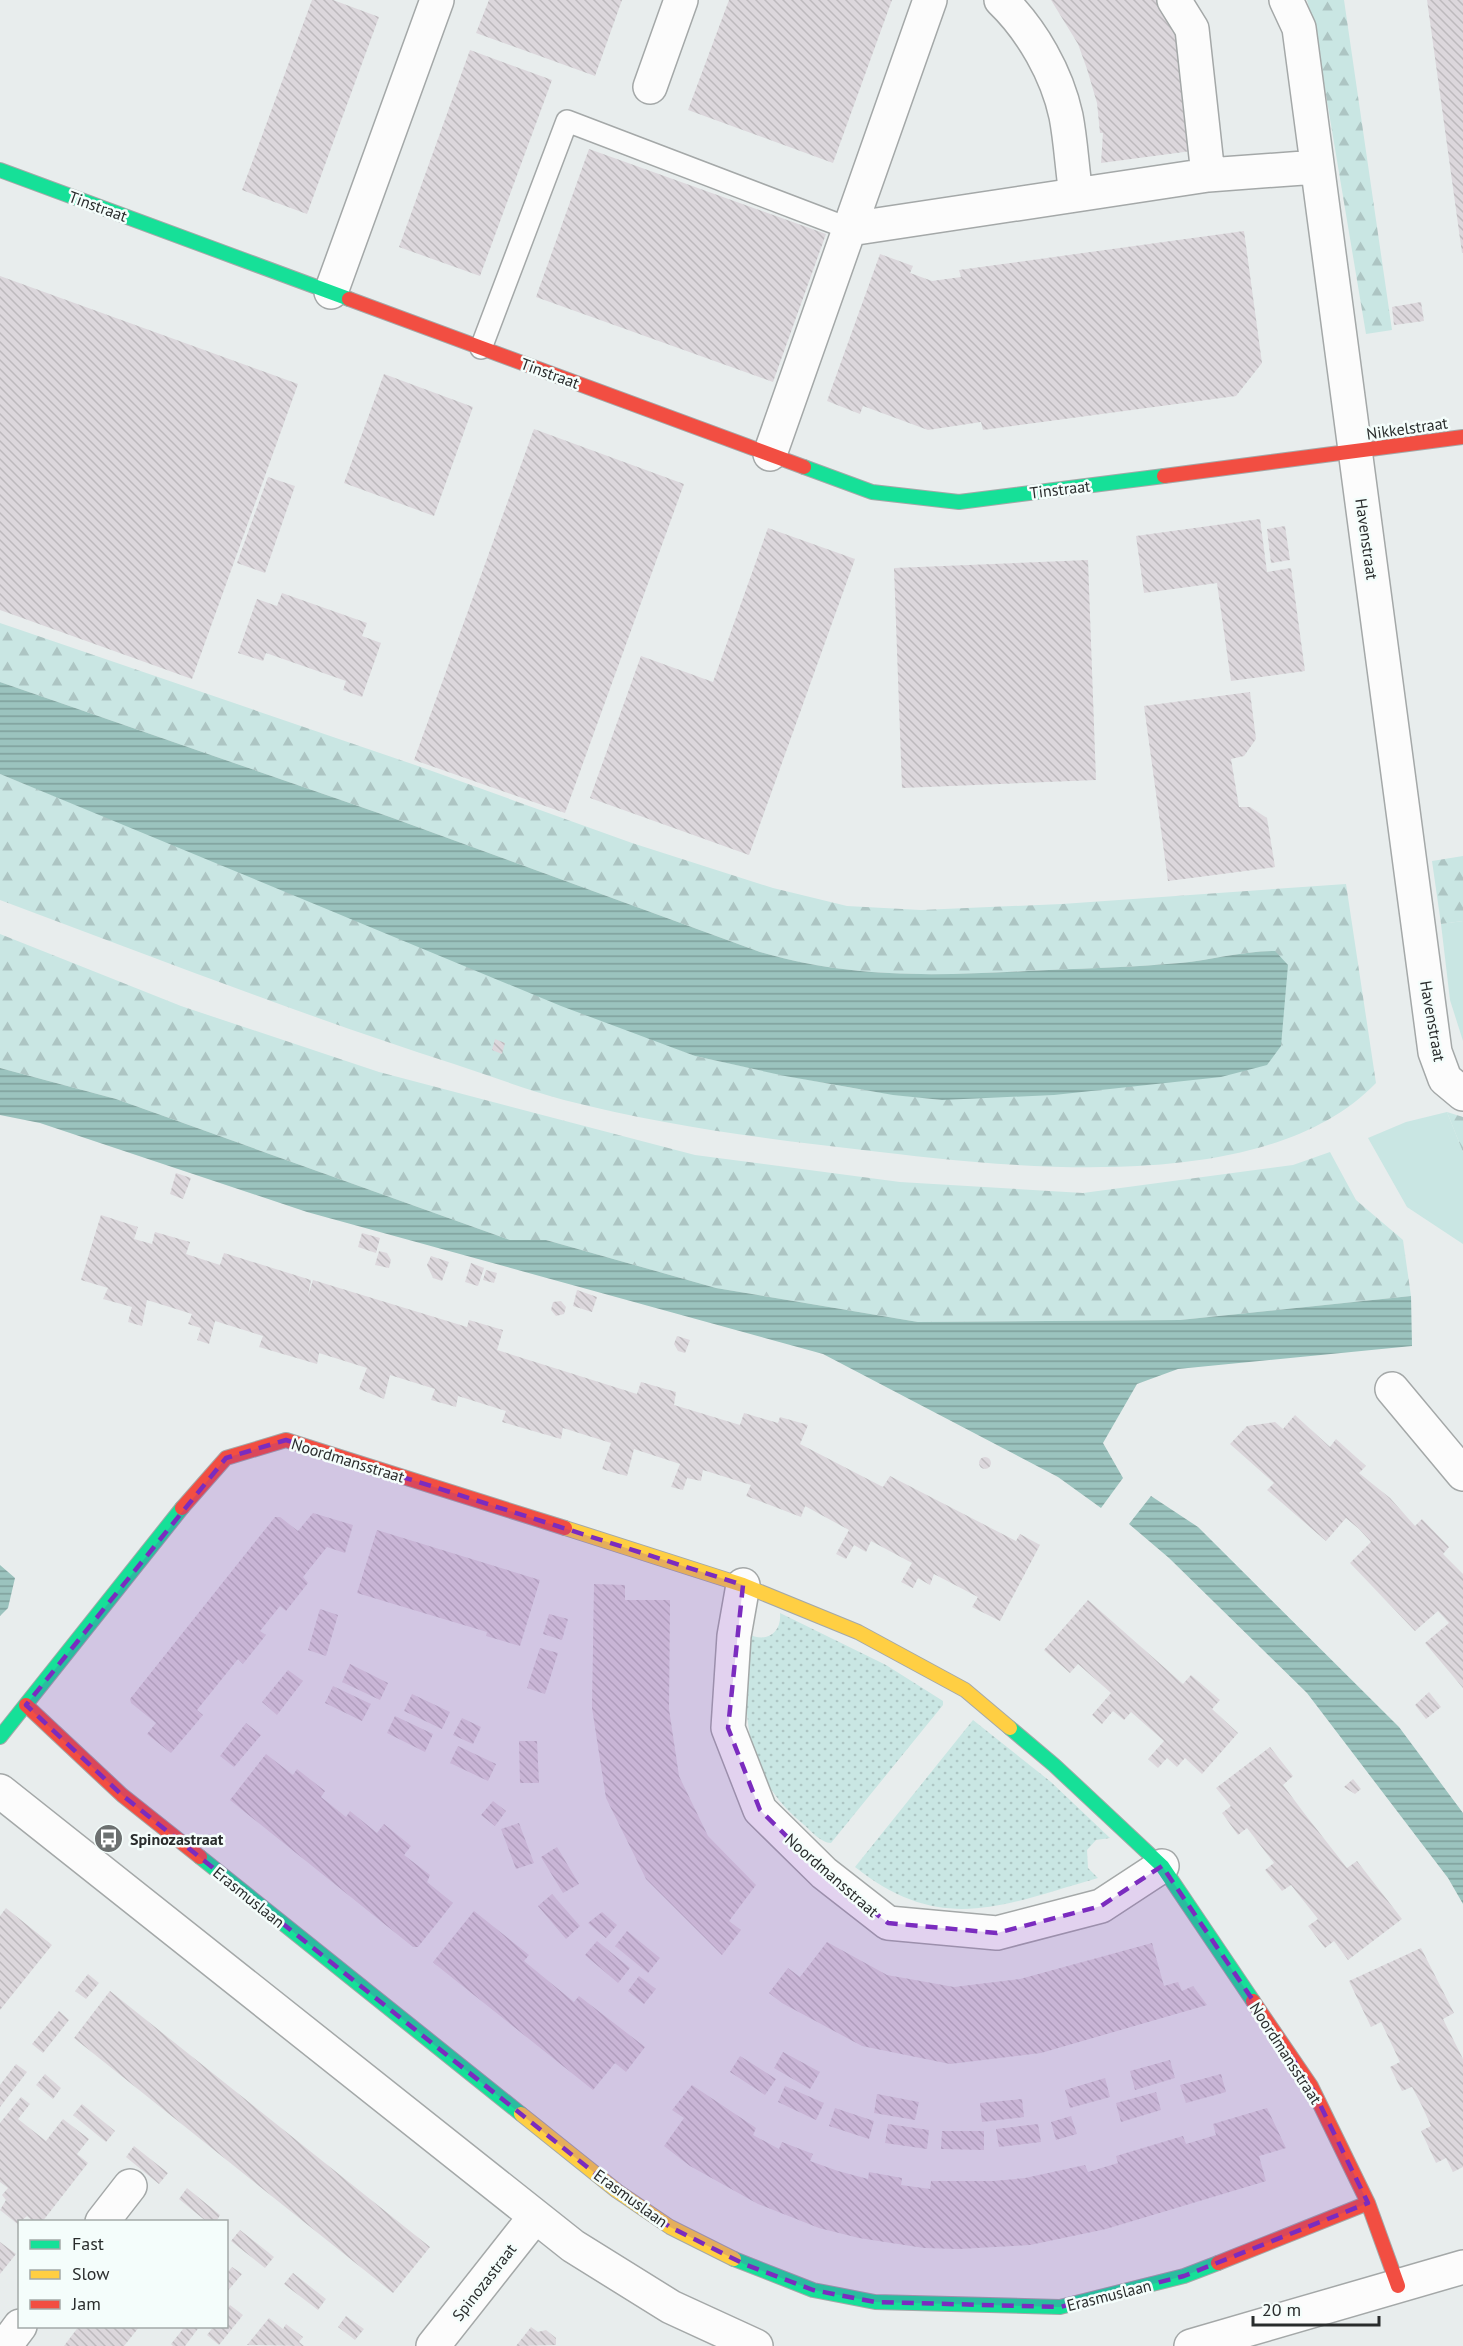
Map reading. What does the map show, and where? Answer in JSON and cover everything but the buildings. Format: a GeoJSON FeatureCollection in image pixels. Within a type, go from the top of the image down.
{"type":"FeatureCollection","features":[{"type":"Feature","properties":{"kind":"street"},"geometry":{"type":"LineString","coordinates":[[331,292],[437,0]]}},
{"type":"Feature","properties":{"kind":"street"},"geometry":{"type":"LineString","coordinates":[[650,87],[681,0]]}},
{"type":"Feature","properties":{"kind":"street"},"geometry":{"type":"LineString","coordinates":[[770,454],[930,0]]}},
{"type":"Feature","properties":{"kind":"street"},"geometry":{"type":"LineString","coordinates":[[1002,0],[1022,20],[1050,71],[1066,115],[1076,194]]}},
{"type":"Feature","properties":{"kind":"street"},"geometry":{"type":"LineString","coordinates":[[1174,0],[1192,29],[1208,175]]}},
{"type":"Feature","properties":{"kind":"street","name":"Havenstraat"},"geometry":{"type":"LineString","coordinates":[[1287,0],[1299,28],[1435,1052],[1454,1087]]}},
{"type":"Feature","properties":{"kind":"street"},"geometry":{"type":"LineString","coordinates":[[850,229],[1208,175],[1317,167]]}},
{"type":"Feature","properties":{"kind":"street","name":"Tinstraat"},"geometry":{"type":"LineString","coordinates":[[0,170],[872,492],[959,502],[1355,453]]}},
{"type":"Feature","properties":{"kind":"street","name":"Nikkelstraat"},"geometry":{"type":"LineString","coordinates":[[1355,453],[1463,437]]}},
{"type":"Feature","properties":{"kind":"street"},"geometry":{"type":"LineString","coordinates":[[1392,1389],[1463,1474]]}},
{"type":"Feature","properties":{"kind":"street","name":"Noordmansstraat"},"geometry":{"type":"LineString","coordinates":[[0,1737],[198,1488],[226,1458],[286,1440],[743,1585],[858,1632],[965,1690],[1054,1765],[1162,1866],[1311,2086],[1368,2202],[1398,2286]]}},
{"type":"Feature","properties":{"kind":"street","name":"Noordmansstraat"},"geometry":{"type":"LineString","coordinates":[[743,1585],[734,1636],[728,1728],[759,1810],[824,1873],[888,1923],[997,1933],[1101,1906],[1162,1866]]}},
{"type":"Feature","properties":{"kind":"street","name":"Erasmuslaan"},"geometry":{"type":"LineString","coordinates":[[26,1705],[122,1795],[617,2191],[670,2227],[744,2264],[813,2290],[875,2302],[1060,2307],[1184,2276],[1368,2202]]}},
{"type":"Feature","properties":{"kind":"street"},"geometry":{"type":"LineString","coordinates":[[0,1791],[534,2218],[573,2246],[671,2307],[756,2346]]}},
{"type":"Feature","properties":{"kind":"street"},"geometry":{"type":"LineString","coordinates":[[104,2220],[130,2186]]}},
{"type":"Feature","properties":{"kind":"street","name":"Spinozastraat"},"geometry":{"type":"LineString","coordinates":[[434,2346],[534,2218]]}},
{"type":"Feature","properties":{"kind":"street"},"geometry":{"type":"LineString","coordinates":[[1191,2346],[1463,2267]]}},
{"type":"Feature","properties":{"kind":"street"},"geometry":{"type":"LineString","coordinates":[[5,2346],[18,2328]]}},
{"type":"Feature","properties":{"kind":"lane"},"geometry":{"type":"LineString","coordinates":[[481,348],[567,121],[850,229]]}},
{"type":"Feature","properties":{"kind":"highlighted area"},"geometry":{"type":"Polygon","coordinates":[[[286,1440],[743,1585],[728,1728],[760,1810],[824,1873],[888,1923],[997,1933],[1101,1906],[1162,1866],[1311,2086],[1368,2203],[1184,2276],[1060,2307],[875,2302],[813,2290],[744,2264],[670,2227],[617,2191],[122,1795],[26,1705],[226,1458],[286,1440]]]}},
{"type":"Feature","properties":{"kind":"green space"},"geometry":{"type":"Polygon","coordinates":[[[1307,0],[1344,0],[1392,330],[1366,334],[1316,35],[1307,0]]]}},
{"type":"Feature","properties":{"kind":"green space"},"geometry":{"type":"Polygon","coordinates":[[[0,623],[418,766],[632,843],[773,888],[847,906],[921,910],[1062,904],[1346,884],[1376,1083],[1328,1120],[1269,1145],[1203,1160],[1132,1166],[1060,1167],[922,1157],[750,1136],[675,1124],[564,1100],[397,1045],[0,900],[0,774],[695,1056],[787,1076],[879,1092],[942,1100],[1275,951],[1251,952],[1192,962],[1148,966],[939,974],[903,974],[832,968],[760,952],[390,817],[0,682],[0,623]]]}},
{"type":"Feature","properties":{"kind":"green space"},"geometry":{"type":"Polygon","coordinates":[[[1463,856],[1463,921],[1441,924],[1432,861],[1463,856]]]}},
{"type":"Feature","properties":{"kind":"green space"},"geometry":{"type":"Polygon","coordinates":[[[1463,921],[1463,1041],[1450,1000],[1441,924],[1463,921]]]}},
{"type":"Feature","properties":{"kind":"green space"},"geometry":{"type":"Polygon","coordinates":[[[0,934],[181,1006],[379,1072],[695,1155],[900,1182],[1083,1193],[1293,1165],[1330,1152],[1356,1200],[1403,1240],[1411,1296],[1180,1320],[918,1322],[716,1288],[546,1240],[510,1240],[116,1099],[0,1068],[0,934]]]}},
{"type":"Feature","properties":{"kind":"green space"},"geometry":{"type":"Polygon","coordinates":[[[1447,1112],[1463,1152],[1463,1244],[1407,1207],[1368,1138],[1406,1122],[1447,1112]]]}},
{"type":"Feature","properties":{"kind":"green space"},"geometry":{"type":"Polygon","coordinates":[[[1447,1112],[1463,1117],[1463,1152],[1447,1112]]]}},
{"type":"Feature","properties":{"kind":"green space"},"geometry":{"type":"Polygon","coordinates":[[[780,1613],[886,1665],[943,1701],[943,1705],[831,1843],[816,1836],[781,1803],[756,1760],[750,1736],[746,1687],[747,1633],[760,1637],[771,1635],[778,1627],[780,1613]]]}},
{"type":"Feature","properties":{"kind":"green space"},"geometry":{"type":"Polygon","coordinates":[[[973,1720],[1051,1782],[1110,1838],[1096,1840],[1087,1850],[1088,1868],[1098,1878],[1002,1905],[945,1908],[916,1902],[887,1888],[855,1867],[973,1720]]]}},
{"type":"Feature","properties":{"kind":"shaded area"},"geometry":{"type":"Polygon","coordinates":[[[0,682],[390,817],[760,952],[796,961],[868,972],[939,974],[1164,964],[1275,951],[1288,965],[1281,1046],[1267,1065],[1221,1077],[1054,1095],[942,1100],[893,1095],[785,1076],[695,1056],[561,1006],[0,774],[0,682]]]}},
{"type":"Feature","properties":{"kind":"shaded area"},"geometry":{"type":"Polygon","coordinates":[[[0,1068],[116,1099],[510,1240],[546,1240],[716,1288],[918,1322],[1180,1320],[1411,1296],[1412,1346],[1178,1369],[1137,1384],[1103,1443],[1123,1478],[1101,1508],[1058,1477],[823,1354],[307,1212],[40,1123],[0,1115],[0,1068]]]}},
{"type":"Feature","properties":{"kind":"shaded area"},"geometry":{"type":"Polygon","coordinates":[[[1151,1496],[1198,1527],[1399,1727],[1463,1813],[1463,1904],[1448,1878],[1307,1693],[1169,1558],[1129,1524],[1151,1496]]]}},
{"type":"Feature","properties":{"kind":"shaded area"},"geometry":{"type":"Polygon","coordinates":[[[0,1565],[15,1578],[8,1608],[0,1616],[0,1565]]]}},
{"type":"Feature","properties":{"kind":"traffic: fast"},"geometry":{"type":"LineString","coordinates":[[0,170],[349,299]]}},
{"type":"Feature","properties":{"kind":"traffic: fast"},"geometry":{"type":"LineString","coordinates":[[804,467],[872,492],[959,502],[1164,476]]}},
{"type":"Feature","properties":{"kind":"traffic: fast"},"geometry":{"type":"LineString","coordinates":[[0,1737],[182,1508]]}},
{"type":"Feature","properties":{"kind":"traffic: fast"},"geometry":{"type":"LineString","coordinates":[[1010,1728],[1054,1765],[1162,1866],[1253,2001]]}},
{"type":"Feature","properties":{"kind":"traffic: fast"},"geometry":{"type":"LineString","coordinates":[[200,1857],[521,2114]]}},
{"type":"Feature","properties":{"kind":"traffic: fast"},"geometry":{"type":"LineString","coordinates":[[734,2259],[813,2290],[875,2302],[1060,2307],[1184,2276],[1218,2263]]}},
{"type":"Feature","properties":{"kind":"traffic: slow"},"geometry":{"type":"LineString","coordinates":[[565,1528],[743,1585],[858,1632],[965,1690],[1010,1728]]}},
{"type":"Feature","properties":{"kind":"traffic: slow"},"geometry":{"type":"LineString","coordinates":[[521,2114],[617,2191],[670,2227],[734,2259]]}},
{"type":"Feature","properties":{"kind":"traffic: jam"},"geometry":{"type":"LineString","coordinates":[[349,299],[804,467]]}},
{"type":"Feature","properties":{"kind":"traffic: jam"},"geometry":{"type":"LineString","coordinates":[[1164,476],[1463,437]]}},
{"type":"Feature","properties":{"kind":"traffic: jam"},"geometry":{"type":"LineString","coordinates":[[182,1508],[226,1458],[286,1440],[565,1528]]}},
{"type":"Feature","properties":{"kind":"traffic: jam"},"geometry":{"type":"LineString","coordinates":[[26,1705],[122,1795],[200,1857]]}},
{"type":"Feature","properties":{"kind":"traffic: jam"},"geometry":{"type":"LineString","coordinates":[[1253,2001],[1311,2086],[1368,2203],[1398,2286]]}},
{"type":"Feature","properties":{"kind":"traffic: jam"},"geometry":{"type":"LineString","coordinates":[[1218,2263],[1368,2203]]}},
{"type":"Feature","properties":{"kind":"place","name":"Spinozastraat"},"geometry":{"type":"Point","coordinates":[109,1839]}}]}
